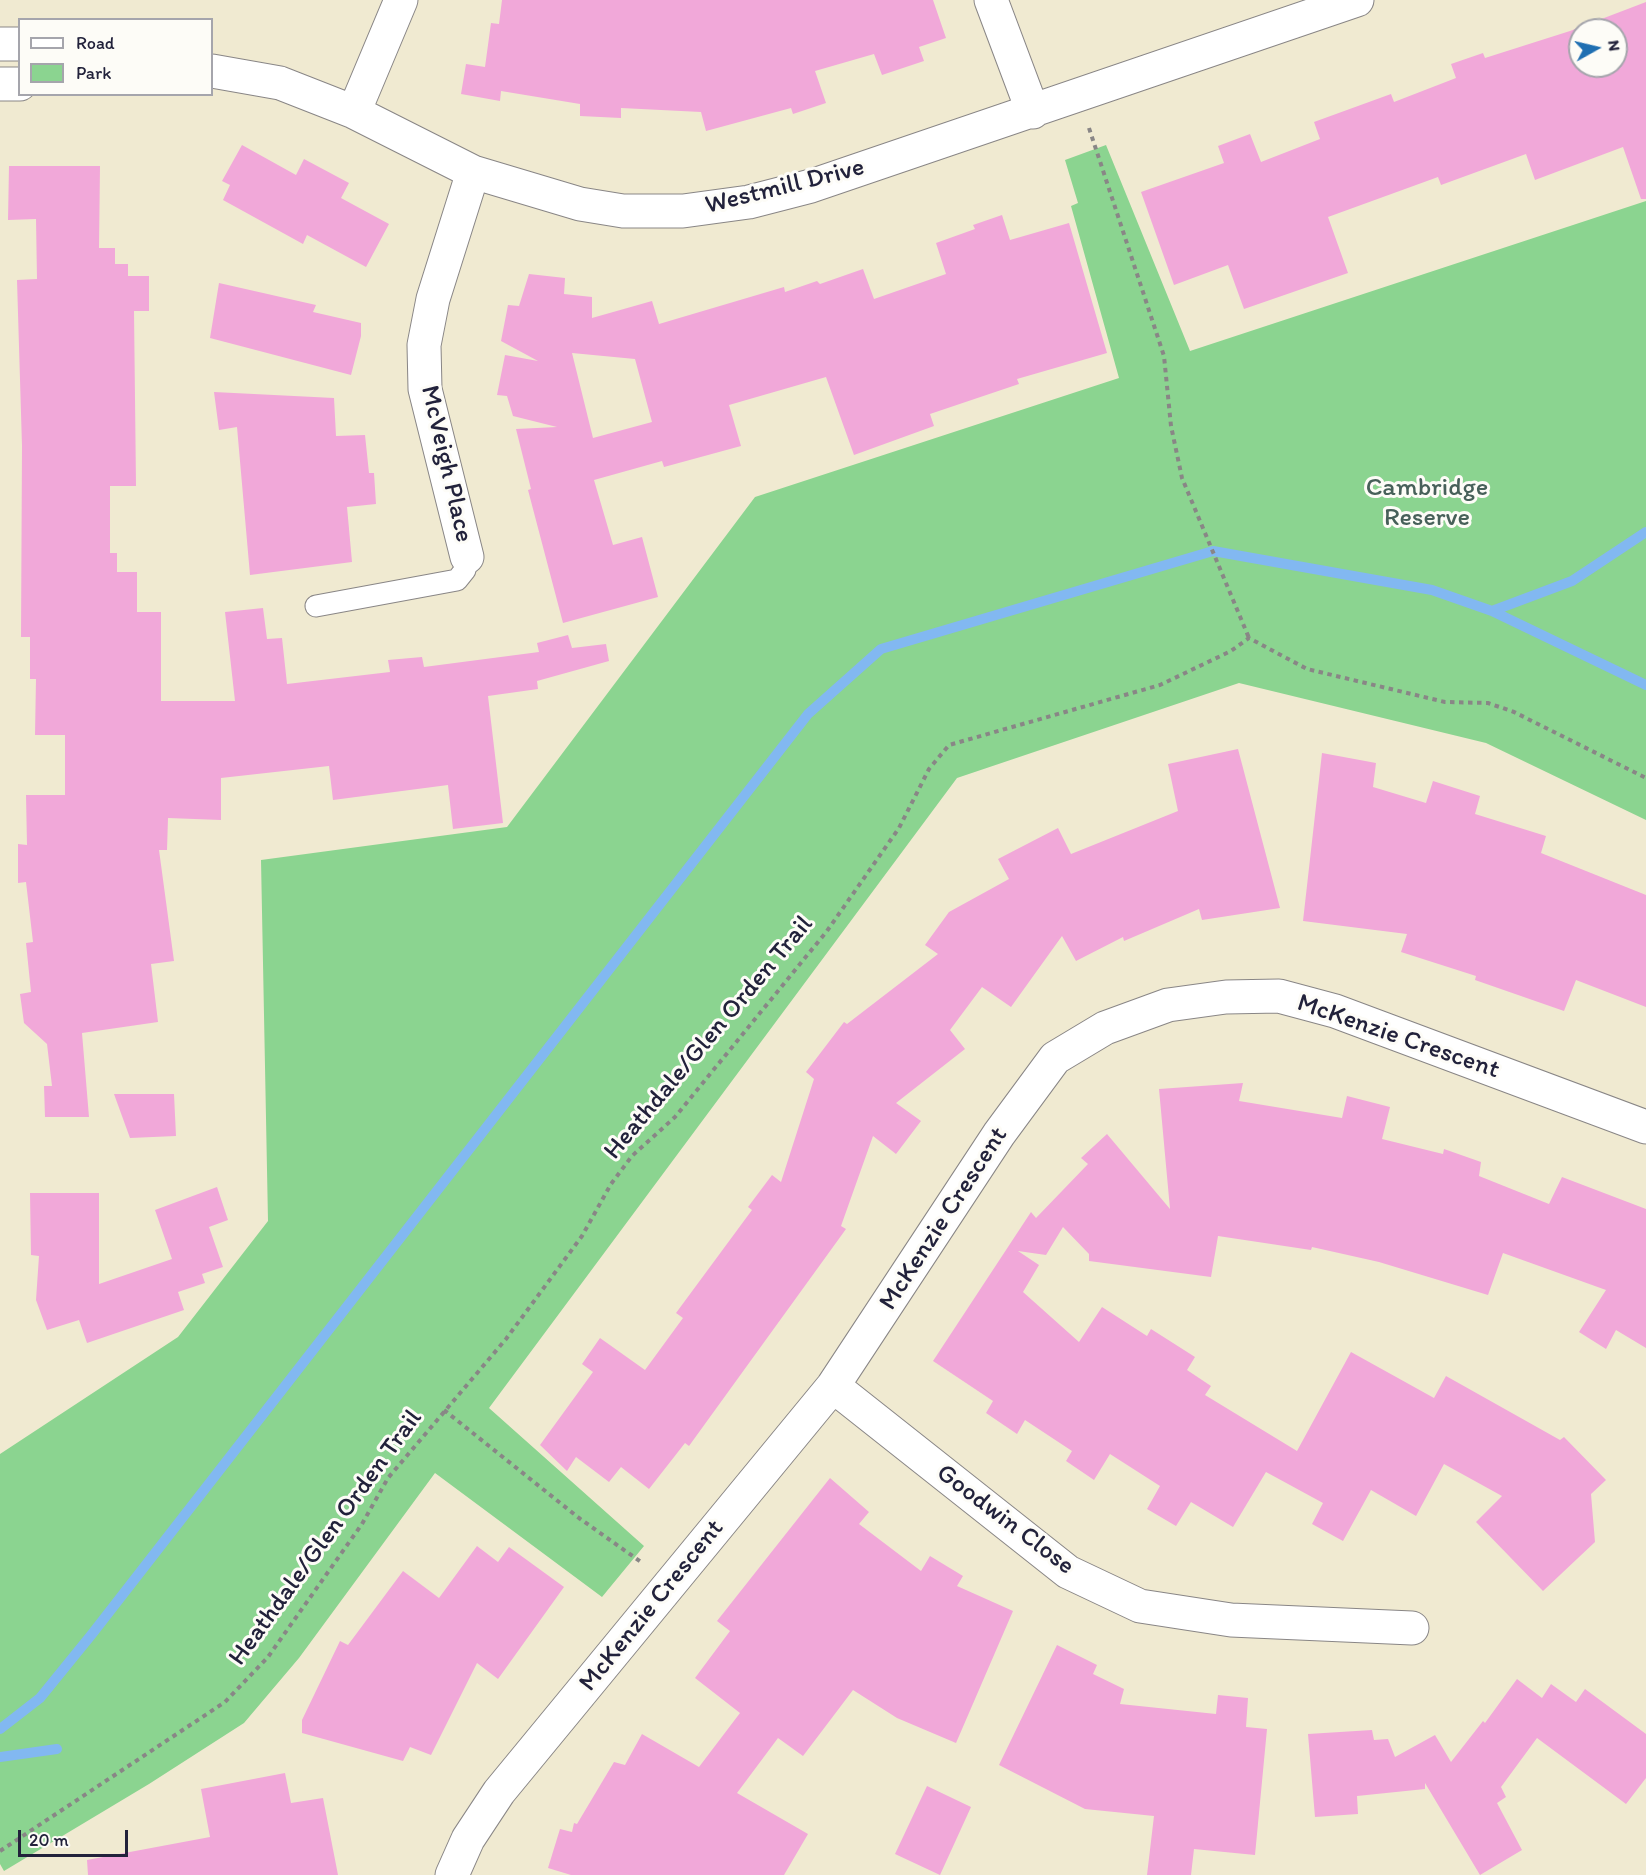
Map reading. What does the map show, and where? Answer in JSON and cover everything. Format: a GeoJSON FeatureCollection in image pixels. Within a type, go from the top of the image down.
{"type":"FeatureCollection","features":[{"type":"Feature","properties":{"kind":"street"},"geometry":{"type":"LineString","coordinates":[[354,112],[401,0]]}},
{"type":"Feature","properties":{"kind":"street"},"geometry":{"type":"LineString","coordinates":[[992,0],[1033,112]]}},
{"type":"Feature","properties":{"kind":"street","name":"Westmill Drive"},"geometry":{"type":"LineString","coordinates":[[213,71],[280,83],[354,112],[473,172],[580,204],[622,212],[683,211],[749,202],[811,186],[1356,0]]}},
{"type":"Feature","properties":{"kind":"street"},"geometry":{"type":"LineString","coordinates":[[0,44],[18,44]]}},
{"type":"Feature","properties":{"kind":"street"},"geometry":{"type":"LineString","coordinates":[[0,84],[18,84]]}},
{"type":"Feature","properties":{"kind":"street","name":"McVeigh Place"},"geometry":{"type":"LineString","coordinates":[[467,557],[425,389],[424,345],[433,299],[473,172]]}},
{"type":"Feature","properties":{"kind":"street","name":"McKenzie Crescent"},"geometry":{"type":"LineString","coordinates":[[452,1875],[483,1813],[833,1386],[999,1134],[1055,1058],[1105,1028],[1168,1005],[1226,997],[1279,996],[1335,1011],[1646,1127]]}},
{"type":"Feature","properties":{"kind":"street","name":"Goodwin Close"},"geometry":{"type":"LineString","coordinates":[[833,1386],[1068,1572],[1140,1606],[1231,1620],[1412,1628]]}},
{"type":"Feature","properties":{"kind":"lane","name":"McVeigh Place"},"geometry":{"type":"LineString","coordinates":[[316,606],[457,580],[465,570],[467,557]]}},
{"type":"Feature","properties":{"kind":"path"},"geometry":{"type":"LineString","coordinates":[[1082,95],[1091,138],[1164,356],[1171,426],[1182,478],[1249,638],[1307,669],[1445,702],[1488,703],[1514,712],[1646,778]]}},
{"type":"Feature","properties":{"kind":"path","name":"Heathdale/Glen Orden Trail"},"geometry":{"type":"LineString","coordinates":[[0,1851],[225,1702],[268,1657],[362,1524],[388,1478],[506,1339],[582,1236],[611,1184],[632,1156],[675,1117],[827,931],[899,828],[929,769],[949,745],[1160,685],[1231,651],[1249,638]]}},
{"type":"Feature","properties":{"kind":"path"},"geometry":{"type":"LineString","coordinates":[[444,1410],[579,1518],[671,1584]]}},
{"type":"Feature","properties":{"kind":"green space","name":"Cambridge Reserve"},"geometry":{"type":"Polygon","coordinates":[[[1106,145],[1190,351],[1646,201],[1646,820],[1486,743],[1239,683],[957,778],[489,1408],[644,1546],[602,1597],[435,1473],[299,1658],[244,1723],[149,1784],[4,1871],[0,1864],[0,1454],[178,1337],[268,1221],[261,860],[507,827],[755,497],[1119,378],[1071,206],[1078,203],[1065,160],[1106,145]]]}},
{"type":"Feature","properties":{"kind":"building"},"geometry":{"type":"Polygon","coordinates":[[[502,0],[933,0],[946,38],[919,47],[924,61],[882,75],[874,54],[815,71],[826,103],[793,114],[791,108],[706,131],[701,112],[621,108],[621,118],[580,116],[580,104],[501,91],[500,101],[461,94],[466,64],[485,67],[491,23],[499,24],[502,0]]]}},
{"type":"Feature","properties":{"kind":"building"},"geometry":{"type":"Polygon","coordinates":[[[1646,2],[1646,199],[1641,199],[1623,147],[1535,180],[1526,154],[1441,185],[1438,177],[1328,217],[1348,273],[1244,309],[1228,265],[1174,285],[1141,192],[1224,163],[1218,146],[1250,134],[1261,162],[1320,139],[1314,122],[1391,94],[1394,102],[1456,78],[1451,64],[1483,53],[1485,58],[1568,32],[1568,78],[1628,78],[1628,18],[1604,18],[1646,2]]]}},
{"type":"Feature","properties":{"kind":"building"},"geometry":{"type":"Polygon","coordinates":[[[242,145],[296,175],[304,159],[349,183],[341,198],[389,224],[366,267],[307,235],[303,244],[223,200],[230,185],[222,181],[242,145]]]}},
{"type":"Feature","properties":{"kind":"building"},"geometry":{"type":"Polygon","coordinates":[[[9,166],[100,166],[99,248],[115,248],[115,264],[128,264],[128,276],[149,276],[149,311],[134,311],[136,486],[110,486],[110,553],[117,553],[117,572],[137,572],[137,612],[161,612],[161,701],[235,701],[225,612],[263,608],[267,639],[282,638],[287,684],[390,672],[388,660],[422,657],[424,667],[539,652],[537,643],[568,635],[572,648],[606,644],[609,661],[537,681],[538,689],[488,696],[503,823],[453,829],[448,785],[333,800],[329,766],[221,778],[221,820],[168,818],[167,850],[159,850],[174,961],[151,964],[158,1022],[82,1033],[89,1117],[45,1117],[44,1086],[52,1086],[47,1044],[24,1023],[20,994],[31,992],[26,943],[33,942],[26,882],[18,883],[18,844],[27,845],[26,795],[65,795],[65,735],[35,735],[36,679],[30,679],[30,637],[21,637],[22,446],[17,280],[37,279],[36,219],[8,220],[9,166]]]}},
{"type":"Feature","properties":{"kind":"building"},"geometry":{"type":"Polygon","coordinates":[[[1002,215],[1010,240],[1069,223],[1107,353],[1017,379],[1019,384],[930,414],[934,426],[854,455],[826,377],[729,405],[741,446],[664,467],[662,461],[594,480],[613,545],[642,537],[658,597],[563,623],[528,490],[531,489],[516,429],[557,427],[513,416],[507,396],[497,395],[505,355],[538,361],[501,341],[508,305],[519,306],[529,274],[565,278],[564,294],[592,297],[592,318],[652,301],[659,324],[784,287],[785,292],[817,281],[820,284],[863,269],[874,299],[946,274],[936,243],[975,229],[973,225],[1002,215]],[[572,353],[593,438],[652,422],[635,359],[572,353]]]}},
{"type":"Feature","properties":{"kind":"building"},"geometry":{"type":"Polygon","coordinates":[[[219,283],[316,305],[313,312],[361,323],[361,336],[351,375],[210,338],[219,283]]]}},
{"type":"Feature","properties":{"kind":"building"},"geometry":{"type":"Polygon","coordinates":[[[214,392],[334,398],[336,436],[365,435],[369,473],[374,473],[376,504],[347,507],[352,562],[250,575],[237,427],[219,430],[214,392]]]}},
{"type":"Feature","properties":{"kind":"building"},"geometry":{"type":"Polygon","coordinates":[[[1238,749],[1280,908],[1202,920],[1199,909],[1124,941],[1123,937],[1076,961],[1062,936],[1011,1007],[982,987],[950,1030],[965,1049],[896,1103],[921,1121],[896,1154],[873,1136],[841,1226],[846,1229],[689,1446],[685,1443],[649,1489],[621,1467],[609,1482],[576,1457],[567,1471],[540,1445],[593,1372],[582,1364],[600,1338],[645,1370],[683,1318],[676,1313],[752,1210],[748,1207],[772,1175],[781,1182],[814,1079],[806,1072],[844,1022],[847,1024],[938,954],[925,945],[949,912],[1009,879],[998,859],[1058,828],[1071,854],[1178,811],[1168,764],[1238,749]]]}},
{"type":"Feature","properties":{"kind":"building"},"geometry":{"type":"Polygon","coordinates":[[[1322,753],[1376,763],[1373,787],[1426,803],[1433,781],[1480,796],[1475,814],[1546,836],[1541,853],[1646,895],[1646,1007],[1576,980],[1564,1011],[1475,980],[1476,976],[1401,952],[1407,934],[1303,921],[1322,753]]]}},
{"type":"Feature","properties":{"kind":"building"},"geometry":{"type":"Polygon","coordinates":[[[1243,1083],[1239,1101],[1342,1118],[1347,1096],[1390,1107],[1382,1139],[1443,1154],[1444,1149],[1481,1162],[1479,1176],[1549,1204],[1562,1177],[1646,1209],[1646,1348],[1616,1330],[1606,1349],[1579,1332],[1606,1290],[1503,1253],[1488,1295],[1379,1262],[1312,1247],[1311,1250],[1218,1236],[1211,1277],[1089,1261],[1089,1254],[1063,1227],[1046,1255],[1018,1251],[1039,1265],[1023,1292],[1079,1342],[1102,1307],[1147,1336],[1151,1329],[1195,1357],[1187,1370],[1211,1386],[1205,1395],[1297,1451],[1351,1352],[1434,1398],[1446,1376],[1560,1440],[1564,1437],[1606,1480],[1591,1494],[1595,1542],[1543,1591],[1476,1522],[1502,1496],[1444,1464],[1416,1516],[1371,1490],[1343,1541],[1312,1524],[1323,1503],[1266,1472],[1233,1527],[1191,1502],[1176,1526],[1147,1509],[1160,1486],[1110,1454],[1094,1480],[1066,1461],[1072,1451],[1025,1420],[1017,1434],[986,1413],[993,1401],[933,1361],[1031,1212],[1036,1218],[1088,1164],[1081,1158],[1107,1134],[1170,1209],[1159,1089],[1243,1083]]]}},
{"type":"Feature","properties":{"kind":"building"},"geometry":{"type":"Polygon","coordinates":[[[114,1094],[174,1094],[176,1136],[130,1138],[114,1094]]]}},
{"type":"Feature","properties":{"kind":"building"},"geometry":{"type":"Polygon","coordinates":[[[217,1187],[228,1220],[209,1227],[223,1267],[202,1274],[205,1283],[178,1292],[184,1310],[87,1343],[79,1320],[47,1330],[36,1300],[39,1256],[31,1255],[30,1193],[99,1193],[99,1284],[172,1259],[155,1210],[217,1187]]]}},
{"type":"Feature","properties":{"kind":"building"},"geometry":{"type":"Polygon","coordinates":[[[830,1478],[869,1512],[859,1524],[921,1571],[930,1556],[963,1576],[957,1586],[1013,1611],[956,1743],[897,1718],[853,1690],[803,1756],[778,1738],[737,1793],[808,1834],[784,1875],[571,1875],[548,1868],[560,1829],[572,1832],[574,1823],[577,1824],[614,1762],[625,1765],[642,1734],[699,1767],[740,1713],[695,1678],[730,1631],[717,1621],[830,1478]]]}},
{"type":"Feature","properties":{"kind":"building"},"geometry":{"type":"Polygon","coordinates":[[[477,1546],[498,1562],[509,1547],[564,1587],[498,1679],[477,1663],[431,1755],[410,1747],[403,1761],[302,1733],[302,1720],[340,1641],[348,1645],[403,1571],[439,1598],[477,1546]]]}},
{"type":"Feature","properties":{"kind":"building"},"geometry":{"type":"Polygon","coordinates":[[[1057,1645],[1097,1665],[1093,1674],[1124,1689],[1120,1704],[1216,1714],[1218,1695],[1248,1698],[1246,1727],[1267,1729],[1255,1855],[1194,1849],[1191,1875],[1147,1875],[1154,1816],[1085,1809],[999,1765],[1057,1645]]]}},
{"type":"Feature","properties":{"kind":"building"},"geometry":{"type":"Polygon","coordinates":[[[1517,1679],[1542,1698],[1551,1684],[1576,1702],[1585,1689],[1646,1734],[1646,1778],[1626,1804],[1537,1738],[1501,1787],[1506,1797],[1497,1803],[1522,1850],[1480,1875],[1425,1783],[1425,1789],[1357,1796],[1358,1814],[1315,1817],[1308,1734],[1372,1730],[1374,1740],[1388,1739],[1395,1757],[1435,1735],[1451,1762],[1483,1721],[1485,1723],[1517,1679]]]}},
{"type":"Feature","properties":{"kind":"building"},"geometry":{"type":"Polygon","coordinates":[[[285,1773],[291,1803],[323,1798],[338,1875],[88,1875],[87,1860],[210,1837],[201,1789],[285,1773]]]}},
{"type":"Feature","properties":{"kind":"building"},"geometry":{"type":"Polygon","coordinates":[[[927,1786],[971,1807],[940,1875],[895,1854],[927,1786]]]}},
{"type":"Feature","properties":{"kind":"waterway"},"geometry":{"type":"LineString","coordinates":[[1492,611],[1572,581],[1646,532]]}},
{"type":"Feature","properties":{"kind":"waterway"},"geometry":{"type":"LineString","coordinates":[[0,1729],[40,1698],[92,1634],[808,714],[881,649],[1213,551],[1432,590],[1492,611],[1646,685]]}},
{"type":"Feature","properties":{"kind":"waterway"},"geometry":{"type":"LineString","coordinates":[[0,1757],[57,1749]]}}]}
